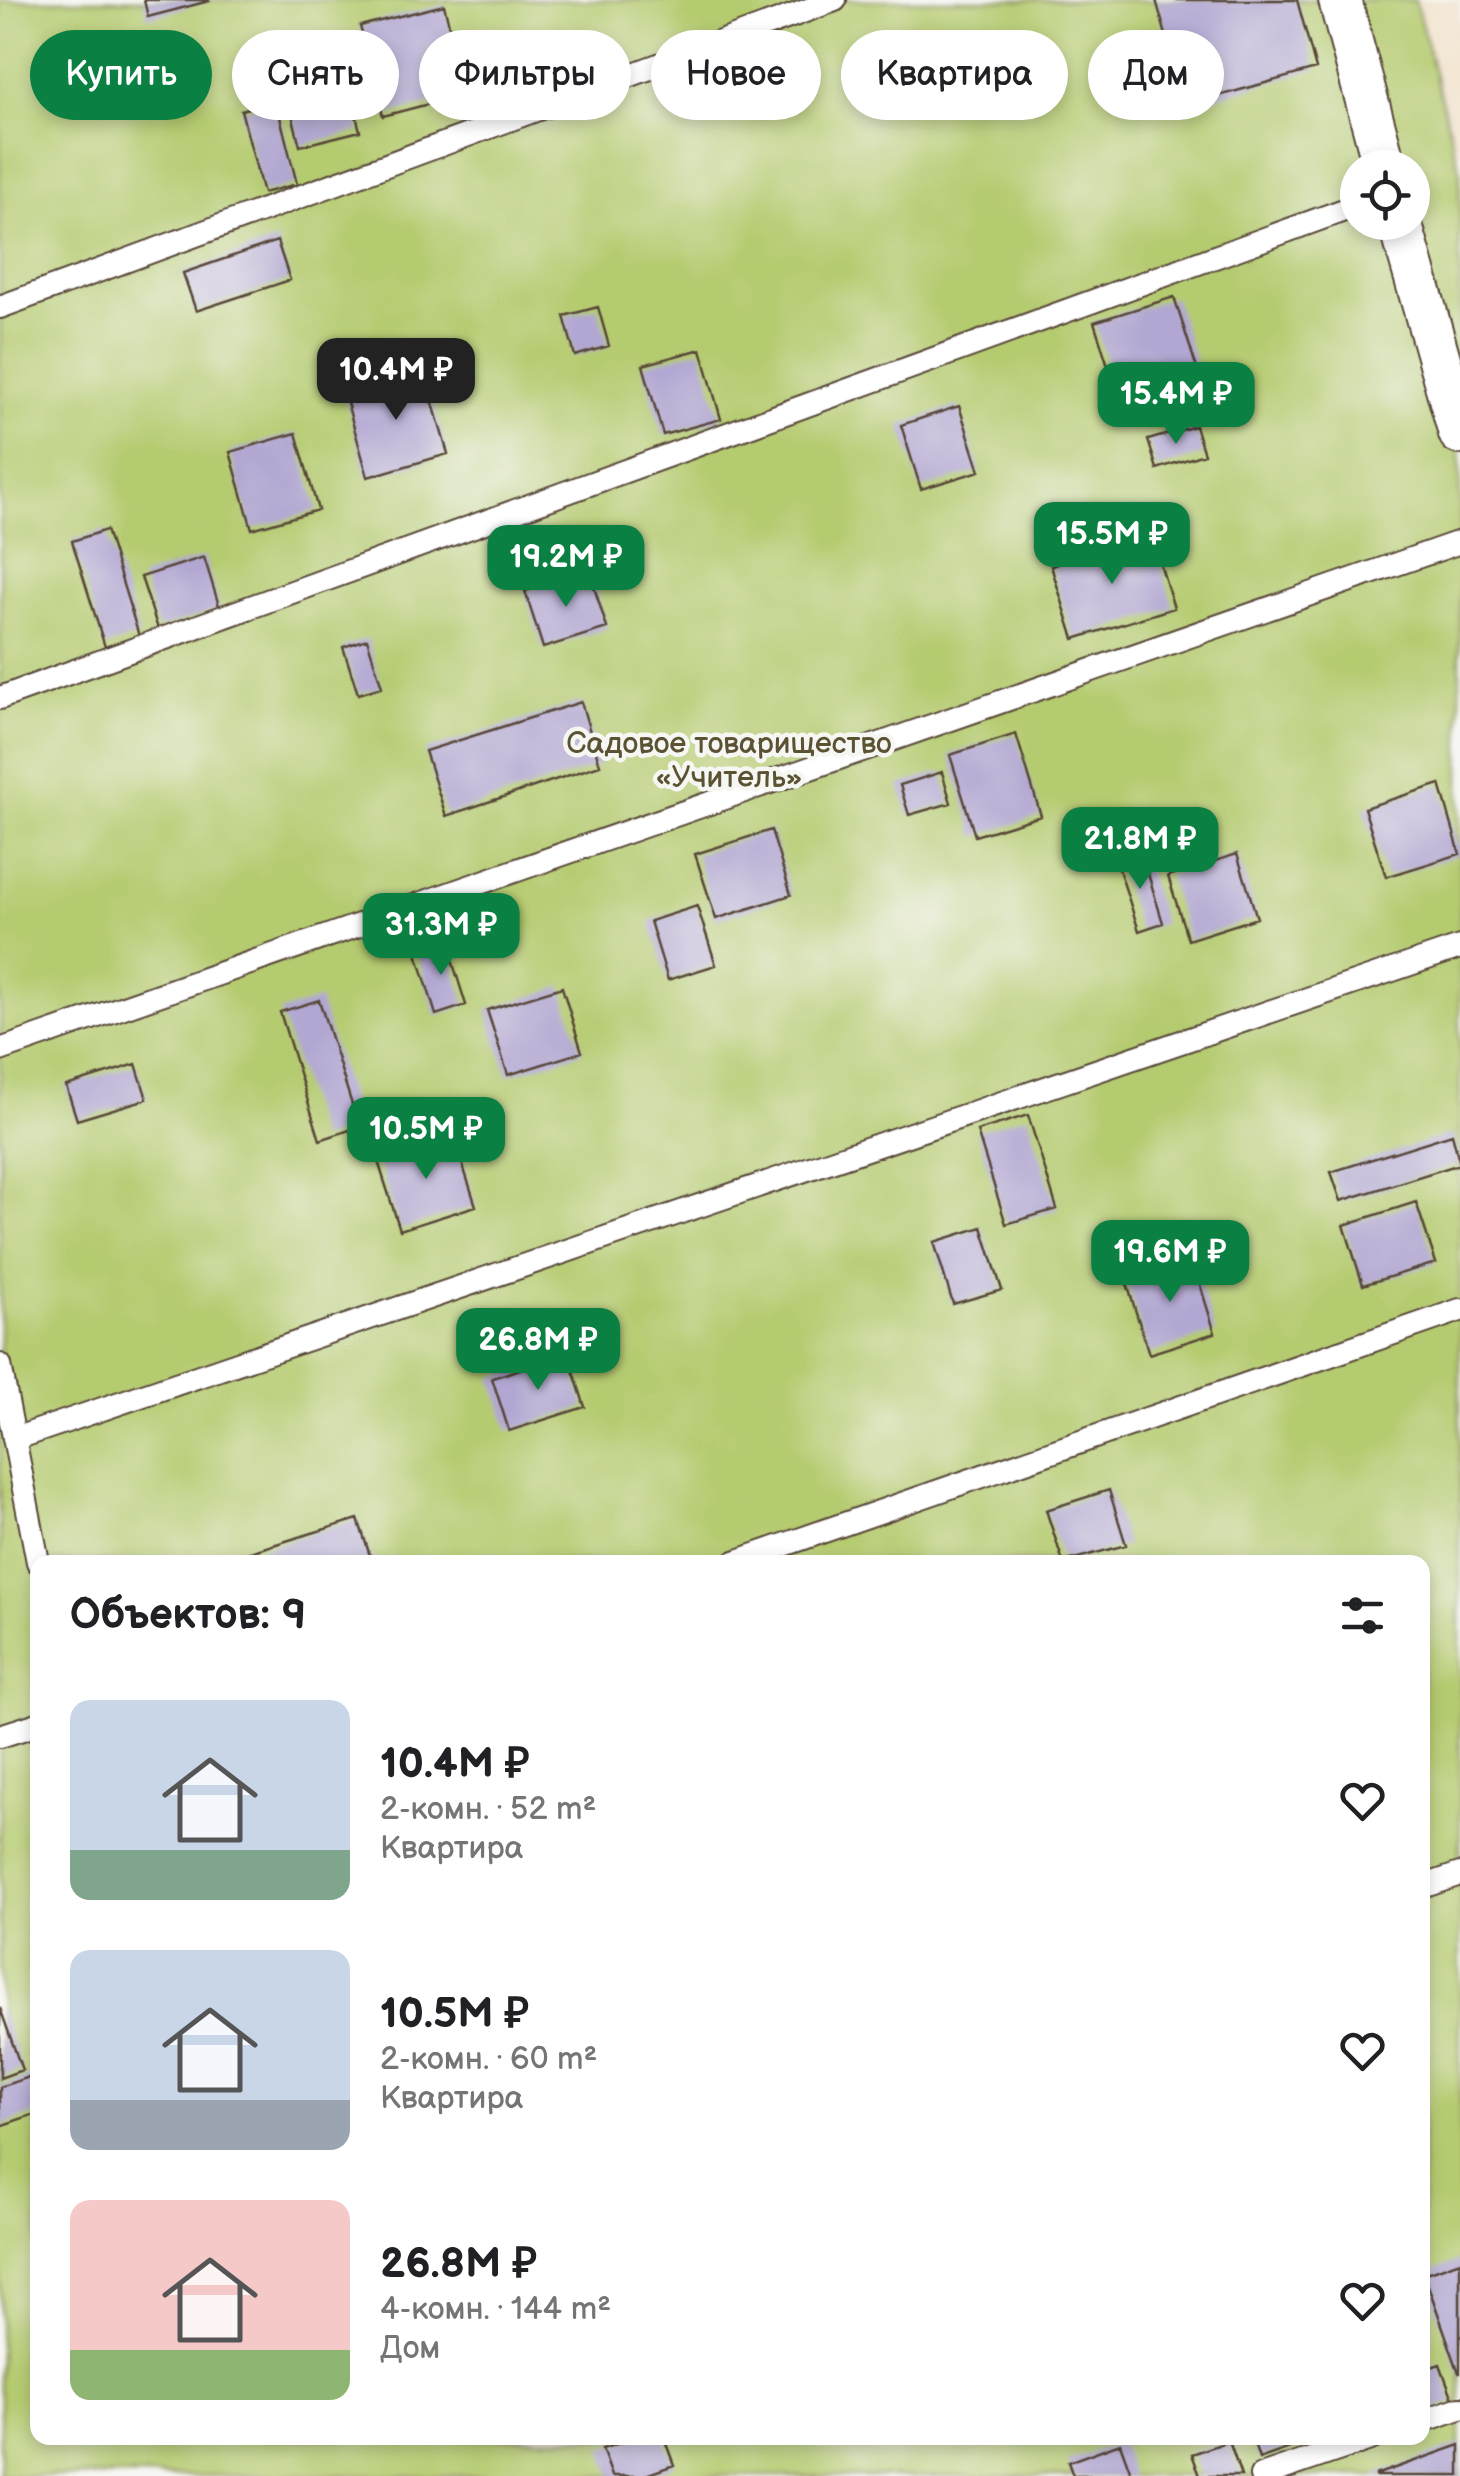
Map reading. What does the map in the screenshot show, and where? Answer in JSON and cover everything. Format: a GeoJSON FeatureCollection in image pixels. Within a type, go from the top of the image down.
{"type":"FeatureCollection","features":[{"type":"Feature","properties":{"kind":"street"},"geometry":{"type":"LineString","coordinates":[[1340,0],[1380,150]]}},
{"type":"Feature","properties":{"kind":"street"},"geometry":{"type":"LineString","coordinates":[[1405,240],[1460,433]]}},
{"type":"Feature","properties":{"kind":"lane"},"geometry":{"type":"LineString","coordinates":[[0,307],[835,0]]}},
{"type":"Feature","properties":{"kind":"lane"},"geometry":{"type":"LineString","coordinates":[[0,698],[1340,212]]}},
{"type":"Feature","properties":{"kind":"lane"},"geometry":{"type":"LineString","coordinates":[[0,1050],[1460,542]]}},
{"type":"Feature","properties":{"kind":"lane"},"geometry":{"type":"LineString","coordinates":[[14,1439],[1460,947]]}},
{"type":"Feature","properties":{"kind":"lane"},"geometry":{"type":"LineString","coordinates":[[756,1555],[1460,1310]]}},
{"type":"Feature","properties":{"kind":"lane"},"geometry":{"type":"LineString","coordinates":[[0,1365],[37,1555]]}},
{"type":"Feature","properties":{"kind":"lane"},"geometry":{"type":"LineString","coordinates":[[0,1736],[30,1727]]}},
{"type":"Feature","properties":{"kind":"lane"},"geometry":{"type":"LineString","coordinates":[[1430,1884],[1460,1874]]}},
{"type":"Feature","properties":{"kind":"lane"},"geometry":{"type":"LineString","coordinates":[[1430,2417],[1460,2408]]}},
{"type":"Feature","properties":{"kind":"lane"},"geometry":{"type":"LineString","coordinates":[[1261,2476],[1352,2445]]}},
{"type":"Feature","properties":{"kind":"green space","name":"Садовое товарищество «Учитель»"},"geometry":{"type":"Polygon","coordinates":[[[0,0],[1415,0],[1460,171],[1460,2476],[0,2476],[0,0]]]}},
{"type":"Feature","properties":{"kind":"building"},"geometry":{"type":"Polygon","coordinates":[[[144,0],[208,0],[209,1],[148,17],[144,0]]]}},
{"type":"Feature","properties":{"kind":"building"},"geometry":{"type":"Polygon","coordinates":[[[1156,0],[1297,0],[1316,69],[1224,94],[1224,30],[1165,30],[1156,0]]]}},
{"type":"Feature","properties":{"kind":"building"},"geometry":{"type":"Polygon","coordinates":[[[444,5],[450,30],[419,30],[419,107],[399,112],[399,30],[361,30],[360,26],[444,5]]]}},
{"type":"Feature","properties":{"kind":"building"},"geometry":{"type":"Polygon","coordinates":[[[244,120],[281,120],[297,184],[263,193],[244,120]]]}},
{"type":"Feature","properties":{"kind":"building"},"geometry":{"type":"Polygon","coordinates":[[[294,120],[357,120],[360,131],[300,146],[294,120]]]}},
{"type":"Feature","properties":{"kind":"building"},"geometry":{"type":"Polygon","coordinates":[[[277,241],[290,280],[196,311],[183,273],[277,241]]]}},
{"type":"Feature","properties":{"kind":"building"},"geometry":{"type":"Polygon","coordinates":[[[1174,297],[1199,375],[1119,400],[1094,322],[1174,297]]]}},
{"type":"Feature","properties":{"kind":"building"},"geometry":{"type":"Polygon","coordinates":[[[598,307],[609,346],[575,356],[564,316],[598,307]]]}},
{"type":"Feature","properties":{"kind":"building"},"geometry":{"type":"Polygon","coordinates":[[[701,349],[721,419],[663,435],[643,365],[701,349]]]}},
{"type":"Feature","properties":{"kind":"building"},"geometry":{"type":"Polygon","coordinates":[[[423,370],[448,454],[368,477],[344,392],[423,370]]]}},
{"type":"Feature","properties":{"kind":"building"},"geometry":{"type":"Polygon","coordinates":[[[959,406],[980,471],[921,489],[901,425],[959,406]]]}},
{"type":"Feature","properties":{"kind":"building"},"geometry":{"type":"Polygon","coordinates":[[[1195,426],[1204,454],[1157,469],[1148,440],[1195,426]]]}},
{"type":"Feature","properties":{"kind":"building"},"geometry":{"type":"Polygon","coordinates":[[[296,433],[318,510],[252,529],[230,452],[296,433]]]}},
{"type":"Feature","properties":{"kind":"building"},"geometry":{"type":"Polygon","coordinates":[[[106,530],[139,636],[105,647],[72,541],[106,530]]]}},
{"type":"Feature","properties":{"kind":"building"},"geometry":{"type":"Polygon","coordinates":[[[1151,535],[1174,608],[1074,639],[1051,566],[1151,535]]]}},
{"type":"Feature","properties":{"kind":"building"},"geometry":{"type":"Polygon","coordinates":[[[204,557],[220,609],[158,629],[141,577],[204,557]]]}},
{"type":"Feature","properties":{"kind":"building"},"geometry":{"type":"Polygon","coordinates":[[[589,571],[607,628],[543,648],[525,591],[589,571]]]}},
{"type":"Feature","properties":{"kind":"building"},"geometry":{"type":"Polygon","coordinates":[[[367,639],[382,687],[358,694],[343,647],[367,639]]]}},
{"type":"Feature","properties":{"kind":"building"},"geometry":{"type":"Polygon","coordinates":[[[581,702],[600,765],[446,816],[425,751],[581,702]]]}},
{"type":"Feature","properties":{"kind":"building"},"geometry":{"type":"Polygon","coordinates":[[[1016,734],[1041,816],[975,836],[950,755],[1016,734]]]}},
{"type":"Feature","properties":{"kind":"building"},"geometry":{"type":"Polygon","coordinates":[[[942,772],[951,803],[909,815],[900,785],[942,772]]]}},
{"type":"Feature","properties":{"kind":"building"},"geometry":{"type":"Polygon","coordinates":[[[1440,784],[1460,854],[1386,877],[1364,808],[1440,784]]]}},
{"type":"Feature","properties":{"kind":"building"},"geometry":{"type":"Polygon","coordinates":[[[771,830],[791,895],[716,919],[695,854],[771,830]]]}},
{"type":"Feature","properties":{"kind":"building"},"geometry":{"type":"Polygon","coordinates":[[[1142,854],[1163,923],[1139,931],[1117,863],[1142,854]]]}},
{"type":"Feature","properties":{"kind":"building"},"geometry":{"type":"Polygon","coordinates":[[[1237,854],[1257,918],[1188,940],[1168,876],[1237,854]]]}},
{"type":"Feature","properties":{"kind":"building"},"geometry":{"type":"Polygon","coordinates":[[[697,906],[716,965],[668,980],[650,921],[697,906]]]}},
{"type":"Feature","properties":{"kind":"building"},"geometry":{"type":"Polygon","coordinates":[[[446,941],[466,1005],[436,1015],[416,950],[446,941]]]}},
{"type":"Feature","properties":{"kind":"building"},"geometry":{"type":"Polygon","coordinates":[[[562,987],[582,1052],[508,1075],[487,1010],[562,987]]]}},
{"type":"Feature","properties":{"kind":"building"},"geometry":{"type":"Polygon","coordinates":[[[319,1000],[359,1127],[320,1140],[280,1012],[319,1000]]]}},
{"type":"Feature","properties":{"kind":"building"},"geometry":{"type":"Polygon","coordinates":[[[136,1064],[147,1099],[77,1120],[66,1086],[136,1064]]]}},
{"type":"Feature","properties":{"kind":"building"},"geometry":{"type":"Polygon","coordinates":[[[1028,1115],[1057,1209],[1006,1224],[977,1131],[1028,1115]]]}},
{"type":"Feature","properties":{"kind":"building"},"geometry":{"type":"Polygon","coordinates":[[[1452,1134],[1460,1164],[1341,1201],[1331,1172],[1452,1134]]]}},
{"type":"Feature","properties":{"kind":"building"},"geometry":{"type":"Polygon","coordinates":[[[453,1135],[476,1206],[400,1230],[377,1158],[453,1135]]]}},
{"type":"Feature","properties":{"kind":"building"},"geometry":{"type":"Polygon","coordinates":[[[1416,1202],[1436,1263],[1363,1285],[1344,1225],[1416,1202]]]}},
{"type":"Feature","properties":{"kind":"building"},"geometry":{"type":"Polygon","coordinates":[[[982,1227],[1002,1290],[953,1304],[934,1242],[982,1227]]]}},
{"type":"Feature","properties":{"kind":"building"},"geometry":{"type":"Polygon","coordinates":[[[1191,1256],[1215,1333],[1149,1354],[1125,1277],[1191,1256]]]}},
{"type":"Feature","properties":{"kind":"building"},"geometry":{"type":"Polygon","coordinates":[[[568,1354],[585,1407],[509,1431],[492,1378],[568,1354]]]}},
{"type":"Feature","properties":{"kind":"building"},"geometry":{"type":"Polygon","coordinates":[[[1109,1490],[1126,1545],[1089,1555],[1061,1555],[1046,1510],[1109,1490]]]}},
{"type":"Feature","properties":{"kind":"building"},"geometry":{"type":"Polygon","coordinates":[[[358,1519],[370,1555],[240,1555],[358,1519]]]}},
{"type":"Feature","properties":{"kind":"building"},"geometry":{"type":"Polygon","coordinates":[[[0,2008],[22,2070],[0,2078],[0,2008]]]}},
{"type":"Feature","properties":{"kind":"building"},"geometry":{"type":"Polygon","coordinates":[[[30,2077],[30,2116],[0,2126],[0,2087],[30,2077]]]}},
{"type":"Feature","properties":{"kind":"building"},"geometry":{"type":"Polygon","coordinates":[[[1460,2261],[1460,2373],[1430,2291],[1430,2272],[1460,2261]]]}},
{"type":"Feature","properties":{"kind":"building"},"geometry":{"type":"Polygon","coordinates":[[[1440,2364],[1454,2402],[1430,2410],[1430,2367],[1440,2364]]]}},
{"type":"Feature","properties":{"kind":"building"},"geometry":{"type":"Polygon","coordinates":[[[614,2445],[667,2445],[674,2465],[643,2476],[612,2476],[602,2449],[614,2445]]]}},
{"type":"Feature","properties":{"kind":"building"},"geometry":{"type":"Polygon","coordinates":[[[1121,2445],[1132,2476],[1073,2476],[1068,2462],[1121,2445]]]}},
{"type":"Feature","properties":{"kind":"building"},"geometry":{"type":"Polygon","coordinates":[[[1230,2445],[1241,2476],[1200,2476],[1192,2454],[1230,2445]]]}},
{"type":"Feature","properties":{"kind":"building"},"geometry":{"type":"Polygon","coordinates":[[[1254,2445],[1298,2445],[1259,2459],[1254,2445]]]}},
{"type":"Feature","properties":{"kind":"building"},"geometry":{"type":"Polygon","coordinates":[[[1460,2445],[1460,2476],[1375,2476],[1375,2475],[1460,2445]]]}}]}
